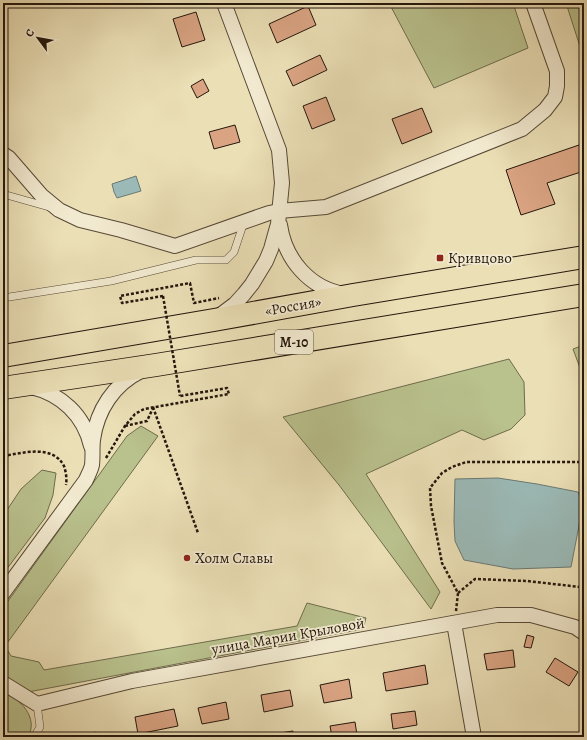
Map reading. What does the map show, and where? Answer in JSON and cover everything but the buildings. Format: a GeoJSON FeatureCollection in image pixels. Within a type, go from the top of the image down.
{"type":"FeatureCollection","features":[{"type":"Feature","properties":{"kind":"highway","name":"«Россия»"},"geometry":{"type":"LineString","coordinates":[[3,356],[353,295],[584,257]]}},
{"type":"Feature","properties":{"kind":"highway","name":"М-10"},"geometry":{"type":"LineString","coordinates":[[11,387],[156,365],[584,295]]}},
{"type":"Feature","properties":{"kind":"street"},"geometry":{"type":"LineString","coordinates":[[214,320],[235,304],[260,273],[271,249],[278,224],[282,183],[279,150],[224,3]]}},
{"type":"Feature","properties":{"kind":"street"},"geometry":{"type":"LineString","coordinates":[[3,154],[9,158],[42,196],[59,210],[80,220],[175,246],[269,213],[326,207],[522,129],[545,110],[555,97],[557,71],[533,3]]}},
{"type":"Feature","properties":{"kind":"street"},"geometry":{"type":"LineString","coordinates":[[279,211],[281,235],[285,247],[298,268],[307,277],[329,290],[353,295]]}},
{"type":"Feature","properties":{"kind":"street"},"geometry":{"type":"LineString","coordinates":[[3,593],[86,480],[92,466],[92,450],[95,427],[104,406],[110,397],[126,380],[145,369],[156,365]]}},
{"type":"Feature","properties":{"kind":"street"},"geometry":{"type":"LineString","coordinates":[[11,387],[29,386],[40,389],[59,398],[67,404],[75,412],[83,425],[90,440],[92,450]]}},
{"type":"Feature","properties":{"kind":"street","name":"улица Марии Крыловой"},"geometry":{"type":"LineString","coordinates":[[36,704],[132,681],[498,615],[531,615],[575,627],[584,633]]}},
{"type":"Feature","properties":{"kind":"street"},"geometry":{"type":"LineString","coordinates":[[454,623],[474,737]]}},
{"type":"Feature","properties":{"kind":"street"},"geometry":{"type":"LineString","coordinates":[[3,683],[36,704]]}},
{"type":"Feature","properties":{"kind":"lane"},"geometry":{"type":"LineString","coordinates":[[3,194],[59,210]]}},
{"type":"Feature","properties":{"kind":"lane"},"geometry":{"type":"LineString","coordinates":[[3,298],[111,281],[196,260],[226,260],[234,252],[244,222]]}},
{"type":"Feature","properties":{"kind":"lane"},"geometry":{"type":"LineString","coordinates":[[34,737],[40,727],[36,704]]}},
{"type":"Feature","properties":{"kind":"path"},"geometry":{"type":"LineString","coordinates":[[144,409],[229,394],[227,388],[180,396],[163,296],[122,303],[120,296],[190,283],[194,303],[224,297]]}},
{"type":"Feature","properties":{"kind":"path"},"geometry":{"type":"LineString","coordinates":[[125,426],[147,421],[153,407]]}},
{"type":"Feature","properties":{"kind":"path"},"geometry":{"type":"LineString","coordinates":[[153,407],[198,533]]}},
{"type":"Feature","properties":{"kind":"path"},"geometry":{"type":"LineString","coordinates":[[3,456],[42,452],[55,456],[61,461],[65,470],[67,481],[66,487]]}},
{"type":"Feature","properties":{"kind":"path"},"geometry":{"type":"LineString","coordinates":[[584,463],[466,462],[442,472],[430,488],[431,506],[442,563],[458,593],[475,580],[527,581],[580,587],[584,586]]}},
{"type":"Feature","properties":{"kind":"green space"},"geometry":{"type":"Polygon","coordinates":[[[389,3],[513,3],[528,48],[434,88],[389,3]]]}},
{"type":"Feature","properties":{"kind":"green space"},"geometry":{"type":"Polygon","coordinates":[[[566,3],[584,3],[584,59],[566,3]]]}},
{"type":"Feature","properties":{"kind":"green space"},"geometry":{"type":"Polygon","coordinates":[[[584,345],[584,376],[583,376],[573,349],[584,345]]]}},
{"type":"Feature","properties":{"kind":"green space"},"geometry":{"type":"Polygon","coordinates":[[[509,359],[524,382],[525,415],[511,429],[484,440],[462,430],[366,474],[440,592],[431,609],[339,485],[283,417],[509,359]]]}},
{"type":"Feature","properties":{"kind":"green space"},"geometry":{"type":"Polygon","coordinates":[[[141,426],[158,436],[5,646],[11,656],[39,662],[44,670],[297,626],[307,603],[366,618],[363,629],[28,692],[3,678],[3,608],[127,436],[141,426]]]}},
{"type":"Feature","properties":{"kind":"green space"},"geometry":{"type":"Polygon","coordinates":[[[42,470],[56,473],[53,495],[45,518],[3,574],[3,516],[21,489],[42,470]]]}},
{"type":"Feature","properties":{"kind":"green space"},"geometry":{"type":"Polygon","coordinates":[[[3,692],[16,699],[26,710],[31,723],[31,730],[28,737],[3,737],[3,692]]]}},
{"type":"Feature","properties":{"kind":"water"},"geometry":{"type":"Polygon","coordinates":[[[136,176],[141,191],[117,198],[112,184],[136,176]]]}},
{"type":"Feature","properties":{"kind":"water"},"geometry":{"type":"Polygon","coordinates":[[[498,478],[578,492],[583,505],[571,567],[513,569],[464,560],[455,541],[455,479],[498,478]]]}},
{"type":"Feature","properties":{"kind":"place","name":"Кривцово"},"geometry":{"type":"Point","coordinates":[440,258]}},
{"type":"Feature","properties":{"kind":"place","name":"Холм Славы"},"geometry":{"type":"Point","coordinates":[187,558]}}]}
